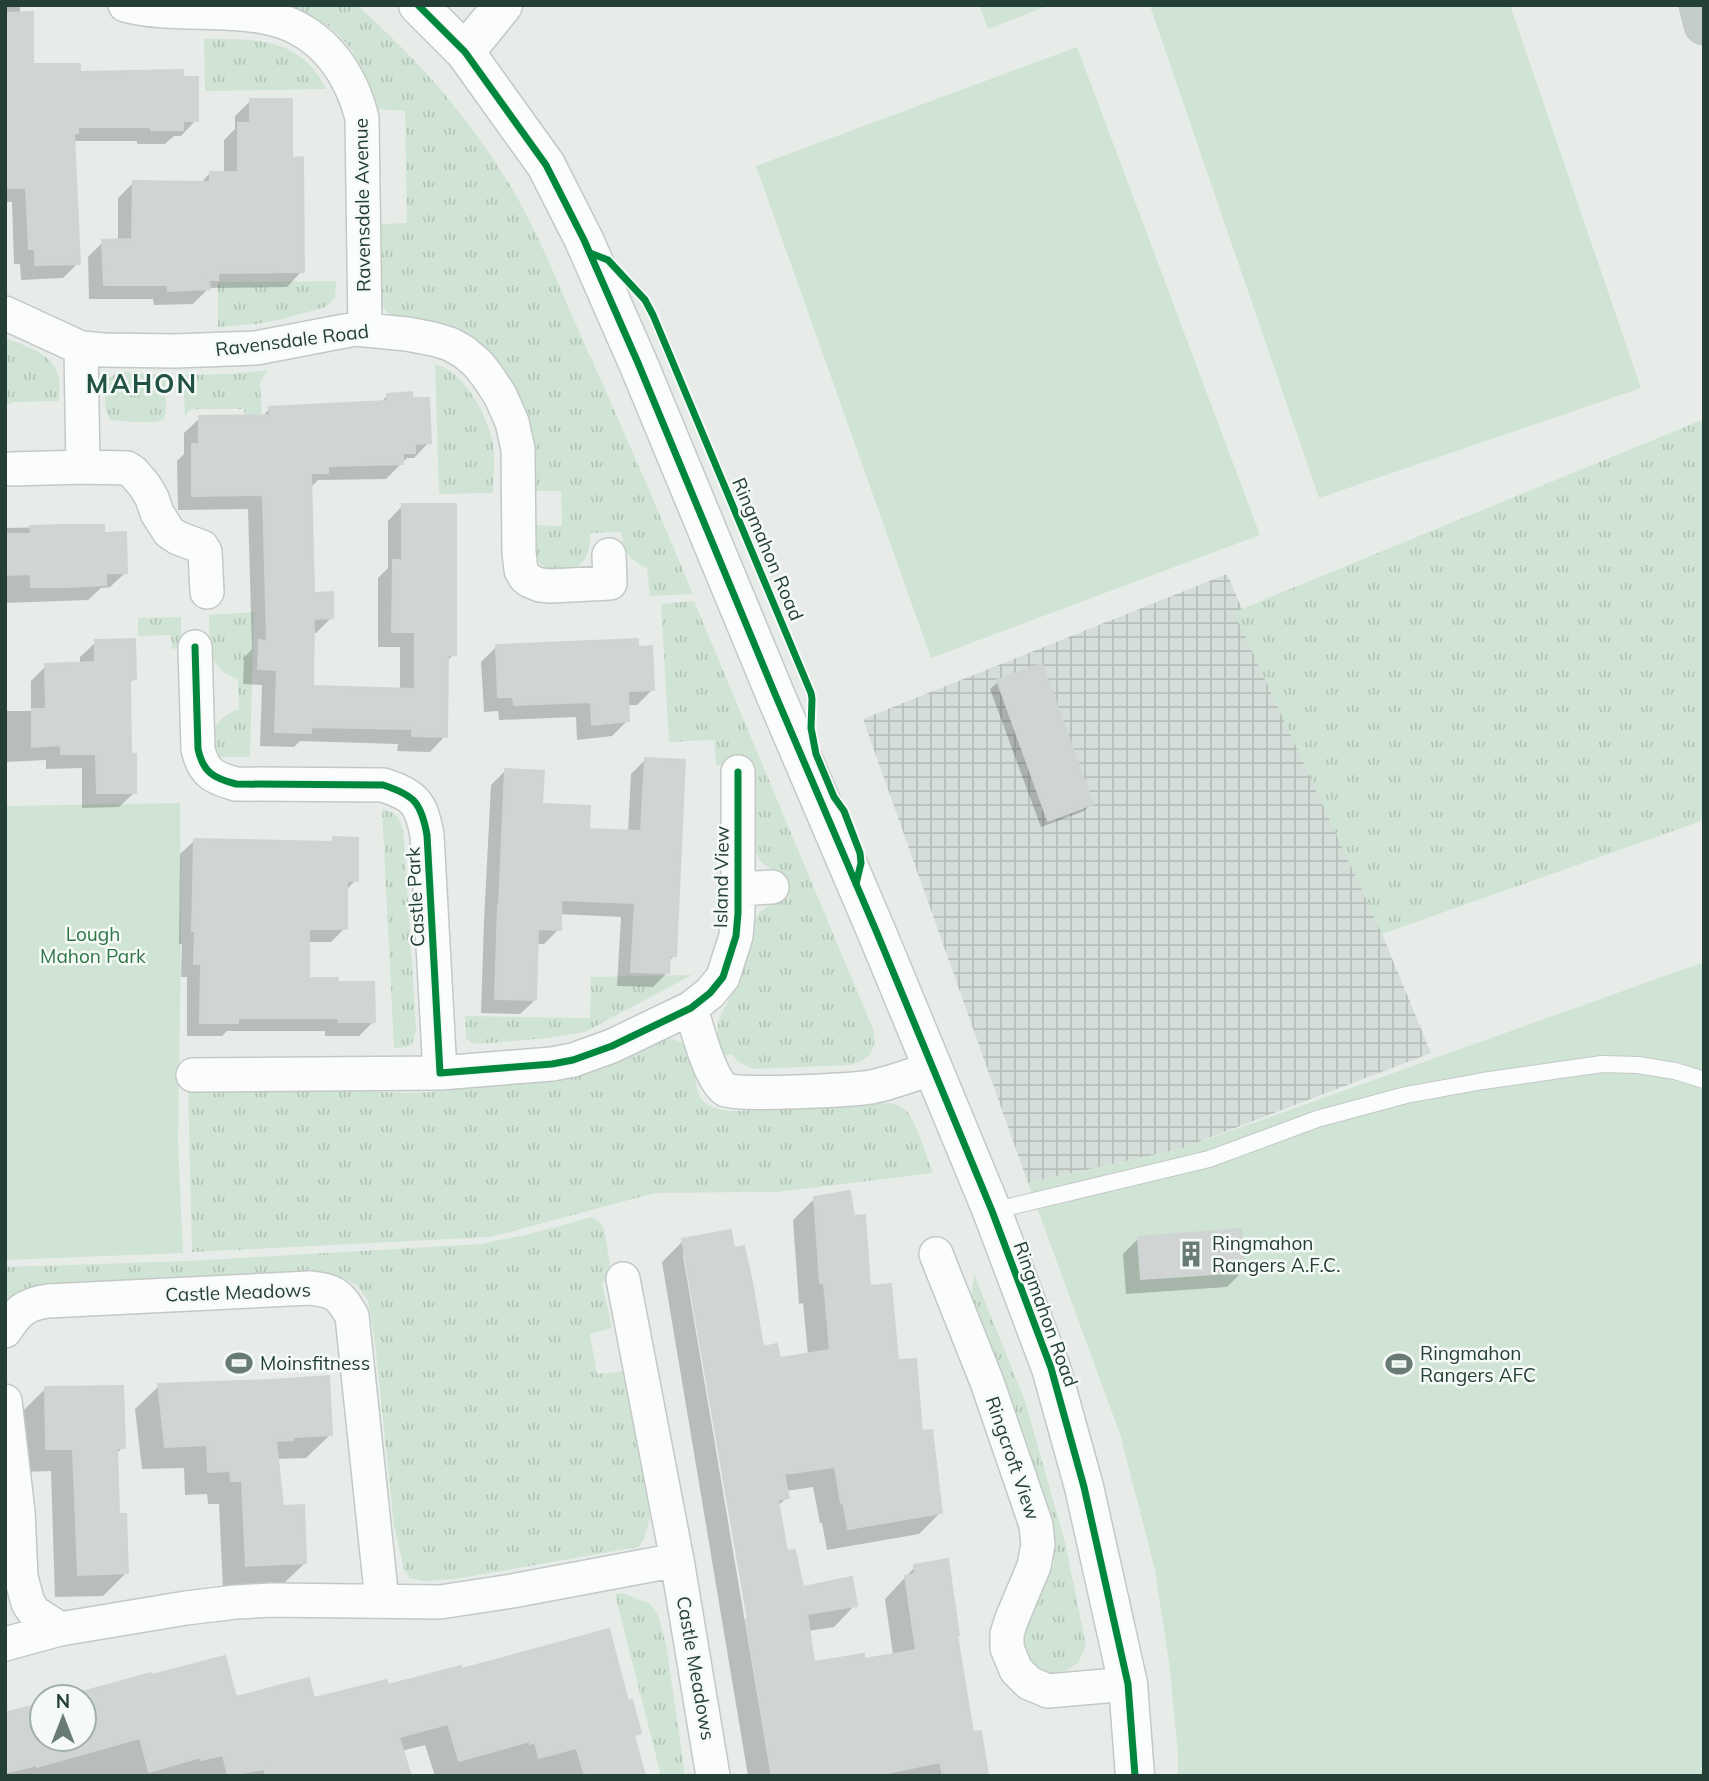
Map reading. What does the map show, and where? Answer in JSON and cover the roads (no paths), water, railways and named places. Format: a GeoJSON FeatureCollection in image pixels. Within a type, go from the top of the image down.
{"type":"FeatureCollection","features":[{"type":"Feature","properties":{"kind":"highway"},"geometry":{"type":"LineString","coordinates":[[1699,5],[1704,25]]}},
{"type":"Feature","properties":{"kind":"street","name":"Ravensdale Avenue"},"geometry":{"type":"LineString","coordinates":[[125,5],[179,13],[265,17],[289,24],[310,35],[325,47],[337,62],[354,94],[362,118],[365,329]]}},
{"type":"Feature","properties":{"kind":"street","name":"Ringmahon Road"},"geometry":{"type":"LineString","coordinates":[[418,5],[465,52],[546,165],[584,240],[992,1210],[1055,1381],[1084,1487],[1128,1684],[1135,1776]]}},
{"type":"Feature","properties":{"kind":"street"},"geometry":{"type":"LineString","coordinates":[[465,52],[503,5]]}},
{"type":"Feature","properties":{"kind":"street"},"geometry":{"type":"LineString","coordinates":[[1690,5],[1704,38]]}},
{"type":"Feature","properties":{"kind":"street","name":"Ravensdale Road"},"geometry":{"type":"LineString","coordinates":[[5,313],[81,348],[104,350],[256,348],[337,331],[365,329],[450,344],[477,363],[500,395],[512,422],[518,449],[517,528],[521,570],[525,577],[540,585],[551,586],[609,569]]}},
{"type":"Feature","properties":{"kind":"street"},"geometry":{"type":"LineString","coordinates":[[81,348],[83,467]]}},
{"type":"Feature","properties":{"kind":"street"},"geometry":{"type":"LineString","coordinates":[[11,469],[127,468],[138,476],[169,532],[202,547],[205,552],[207,592]]}},
{"type":"Feature","properties":{"kind":"street","name":"Castle Park"},"geometry":{"type":"LineString","coordinates":[[195,647],[198,749],[201,763],[209,773],[236,784],[383,785],[406,793],[424,816],[440,1073]]}},
{"type":"Feature","properties":{"kind":"street","name":"Island View"},"geometry":{"type":"LineString","coordinates":[[691,1008],[710,993],[723,977],[736,936],[738,772]]}},
{"type":"Feature","properties":{"kind":"street"},"geometry":{"type":"LineString","coordinates":[[738,889],[772,887]]}},
{"type":"Feature","properties":{"kind":"street"},"geometry":{"type":"LineString","coordinates":[[192,1075],[440,1073],[540,1065],[573,1060],[612,1046],[691,1008],[711,1069],[718,1083],[727,1091],[749,1093],[871,1087],[932,1068]]}},
{"type":"Feature","properties":{"kind":"street","name":"Ringcroft View"},"geometry":{"type":"LineString","coordinates":[[936,1254],[987,1382],[1036,1525],[1038,1544],[1034,1566],[1007,1634],[1007,1648],[1016,1670],[1029,1683],[1048,1691],[1128,1684]]}},
{"type":"Feature","properties":{"kind":"street","name":"Castle Meadows"},"geometry":{"type":"LineString","coordinates":[[623,1279],[677,1560],[713,1776]]}},
{"type":"Feature","properties":{"kind":"street","name":"Castle Meadows"},"geometry":{"type":"LineString","coordinates":[[5,1331],[14,1317],[35,1303],[310,1288],[331,1290],[343,1300],[352,1316],[382,1601]]}},
{"type":"Feature","properties":{"kind":"street"},"geometry":{"type":"LineString","coordinates":[[5,1401],[18,1513],[21,1577],[28,1603],[34,1612],[60,1629]]}},
{"type":"Feature","properties":{"kind":"street"},"geometry":{"type":"LineString","coordinates":[[5,1644],[60,1629],[186,1608],[271,1600],[440,1602],[677,1560]]}},
{"type":"Feature","properties":{"kind":"lane"},"geometry":{"type":"LineString","coordinates":[[992,1210],[1209,1159],[1317,1119],[1406,1095],[1602,1063],[1675,1071],[1704,1080]]}},
{"type":"Feature","properties":{"kind":"place","name":"Ringmahon Rangers A.F.C."},"geometry":{"type":"Point","coordinates":[1191,1254]}},
{"type":"Feature","properties":{"kind":"place","name":"Moinsfitness"},"geometry":{"type":"Point","coordinates":[239,1363]}},
{"type":"Feature","properties":{"kind":"place","name":"Ringmahon Rangers AFC"},"geometry":{"type":"Point","coordinates":[1399,1364]}},
{"type":"Feature","properties":{"kind":"district","name":"MAHON"},"geometry":{"type":"Point","coordinates":[142,384]}},
{"type":"Feature","properties":{"kind":"park label","name":"Lough Mahon Park"},"geometry":{"type":"Point","coordinates":[93,945]}}]}
